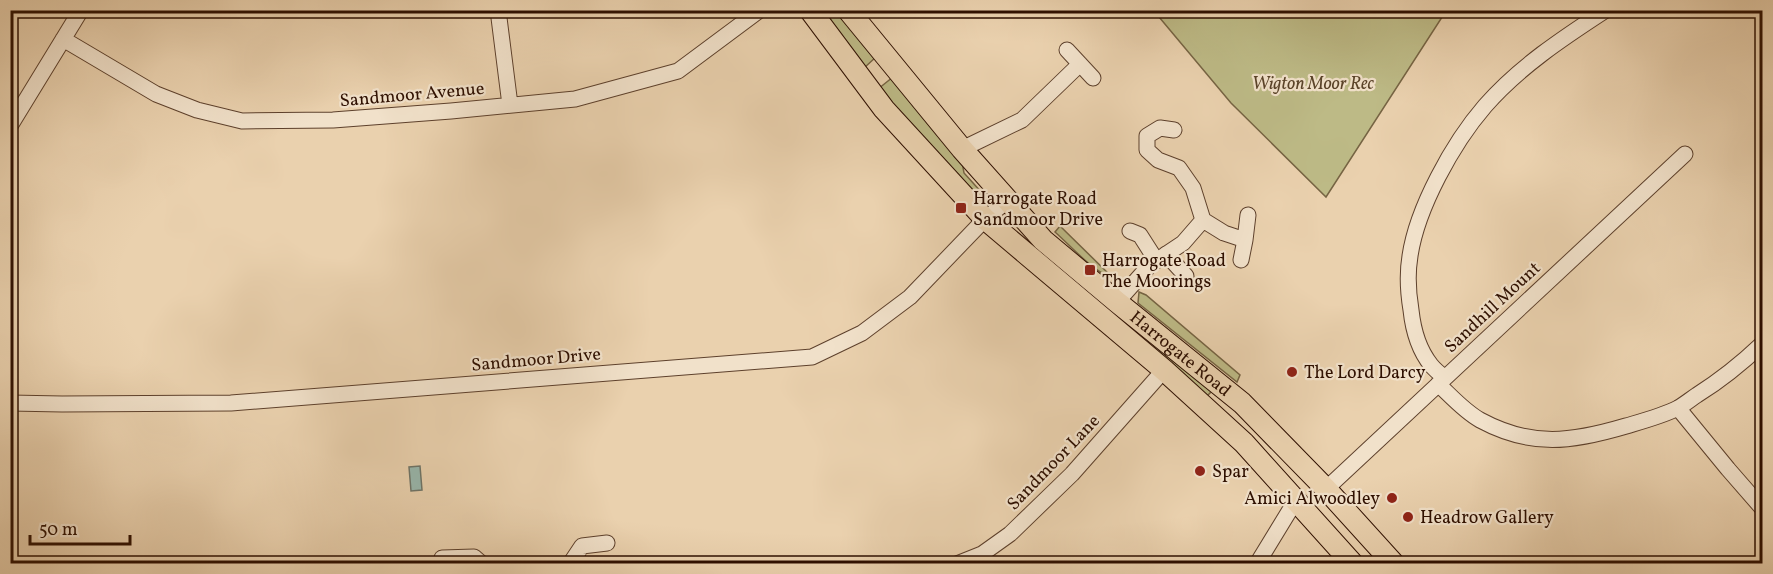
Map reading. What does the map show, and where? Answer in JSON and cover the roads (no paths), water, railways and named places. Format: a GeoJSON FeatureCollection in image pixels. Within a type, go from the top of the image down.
{"type":"FeatureCollection","features":[{"type":"Feature","properties":{"kind":"highway","name":"Harrogate Road"},"geometry":{"type":"LineString","coordinates":[[810,10],[884,109],[985,219],[1164,370],[1244,443],[1353,564]]}},
{"type":"Feature","properties":{"kind":"highway","name":"Harrogate Road"},"geometry":{"type":"LineString","coordinates":[[848,10],[962,149],[1044,240],[1242,404],[1326,489],[1394,564]]}},
{"type":"Feature","properties":{"kind":"highway"},"geometry":{"type":"LineString","coordinates":[[1242,404],[1237,415],[1243,426],[1288,476],[1296,500]]}},
{"type":"Feature","properties":{"kind":"highway"},"geometry":{"type":"LineString","coordinates":[[1363,530],[1365,549],[1377,564]]}},
{"type":"Feature","properties":{"kind":"street"},"geometry":{"type":"LineString","coordinates":[[10,126],[81,10]]}},
{"type":"Feature","properties":{"kind":"street"},"geometry":{"type":"LineString","coordinates":[[498,10],[510,105]]}},
{"type":"Feature","properties":{"kind":"street","name":"Sandmoor Avenue"},"geometry":{"type":"LineString","coordinates":[[63,39],[156,94],[197,110],[242,121],[333,120],[576,99],[678,71],[759,10]]}},
{"type":"Feature","properties":{"kind":"street"},"geometry":{"type":"LineString","coordinates":[[1606,10],[1521,71],[1485,107],[1455,146],[1419,223],[1410,255],[1408,287],[1412,320],[1419,346],[1457,403],[1478,419],[1501,430],[1522,436],[1544,440],[1565,440],[1595,435],[1678,408],[1738,366],[1762,344]]}},
{"type":"Feature","properties":{"kind":"street"},"geometry":{"type":"LineString","coordinates":[[1067,50],[1093,78]]}},
{"type":"Feature","properties":{"kind":"street"},"geometry":{"type":"LineString","coordinates":[[962,149],[1022,120],[1080,64]]}},
{"type":"Feature","properties":{"kind":"street"},"geometry":{"type":"LineString","coordinates":[[1174,130],[1160,128],[1147,136],[1147,150],[1158,160],[1179,168],[1193,182],[1193,188],[1202,210],[1224,233],[1245,240]]}},
{"type":"Feature","properties":{"kind":"street","name":"Sandhill Mount"},"geometry":{"type":"LineString","coordinates":[[1326,489],[1685,154]]}},
{"type":"Feature","properties":{"kind":"street","name":"Sandmoor Drive"},"geometry":{"type":"LineString","coordinates":[[10,403],[231,403],[812,357],[862,333],[910,297],[985,219],[1007,201]]}},
{"type":"Feature","properties":{"kind":"street"},"geometry":{"type":"LineString","coordinates":[[1117,302],[1150,265],[1182,243],[1202,210]]}},
{"type":"Feature","properties":{"kind":"street"},"geometry":{"type":"LineString","coordinates":[[1241,260],[1248,215]]}},
{"type":"Feature","properties":{"kind":"street"},"geometry":{"type":"LineString","coordinates":[[1130,231],[1140,235],[1161,257],[1186,276]]}},
{"type":"Feature","properties":{"kind":"street","name":"Sandmoor Lane"},"geometry":{"type":"LineString","coordinates":[[957,564],[983,559],[1010,534],[1072,474],[1164,370]]}},
{"type":"Feature","properties":{"kind":"street"},"geometry":{"type":"LineString","coordinates":[[1678,408],[1762,508]]}},
{"type":"Feature","properties":{"kind":"street"},"geometry":{"type":"LineString","coordinates":[[1257,564],[1296,500]]}},
{"type":"Feature","properties":{"kind":"street"},"geometry":{"type":"LineString","coordinates":[[570,564],[582,546],[608,543]]}},
{"type":"Feature","properties":{"kind":"street"},"geometry":{"type":"LineString","coordinates":[[442,558],[474,557],[482,564]]}},
{"type":"Feature","properties":{"kind":"water"},"geometry":{"type":"Polygon","coordinates":[[[420,466],[422,490],[411,491],[409,467],[420,466]]]}},
{"type":"Feature","properties":{"kind":"place","name":"Harrogate Road Sandmoor Drive"},"geometry":{"type":"Point","coordinates":[961,208]}},
{"type":"Feature","properties":{"kind":"place","name":"Harrogate Road The Moorings"},"geometry":{"type":"Point","coordinates":[1090,270]}},
{"type":"Feature","properties":{"kind":"place","name":"The Lord Darcy"},"geometry":{"type":"Point","coordinates":[1292,372]}},
{"type":"Feature","properties":{"kind":"place","name":"Spar"},"geometry":{"type":"Point","coordinates":[1200,471]}},
{"type":"Feature","properties":{"kind":"place","name":"Amici Alwoodley"},"geometry":{"type":"Point","coordinates":[1392,498]}},
{"type":"Feature","properties":{"kind":"place","name":"Headrow Gallery"},"geometry":{"type":"Point","coordinates":[1408,517]}},
{"type":"Feature","properties":{"kind":"park label","name":"Wigton Moor Rec"},"geometry":{"type":"Point","coordinates":[1313,83]}}]}
